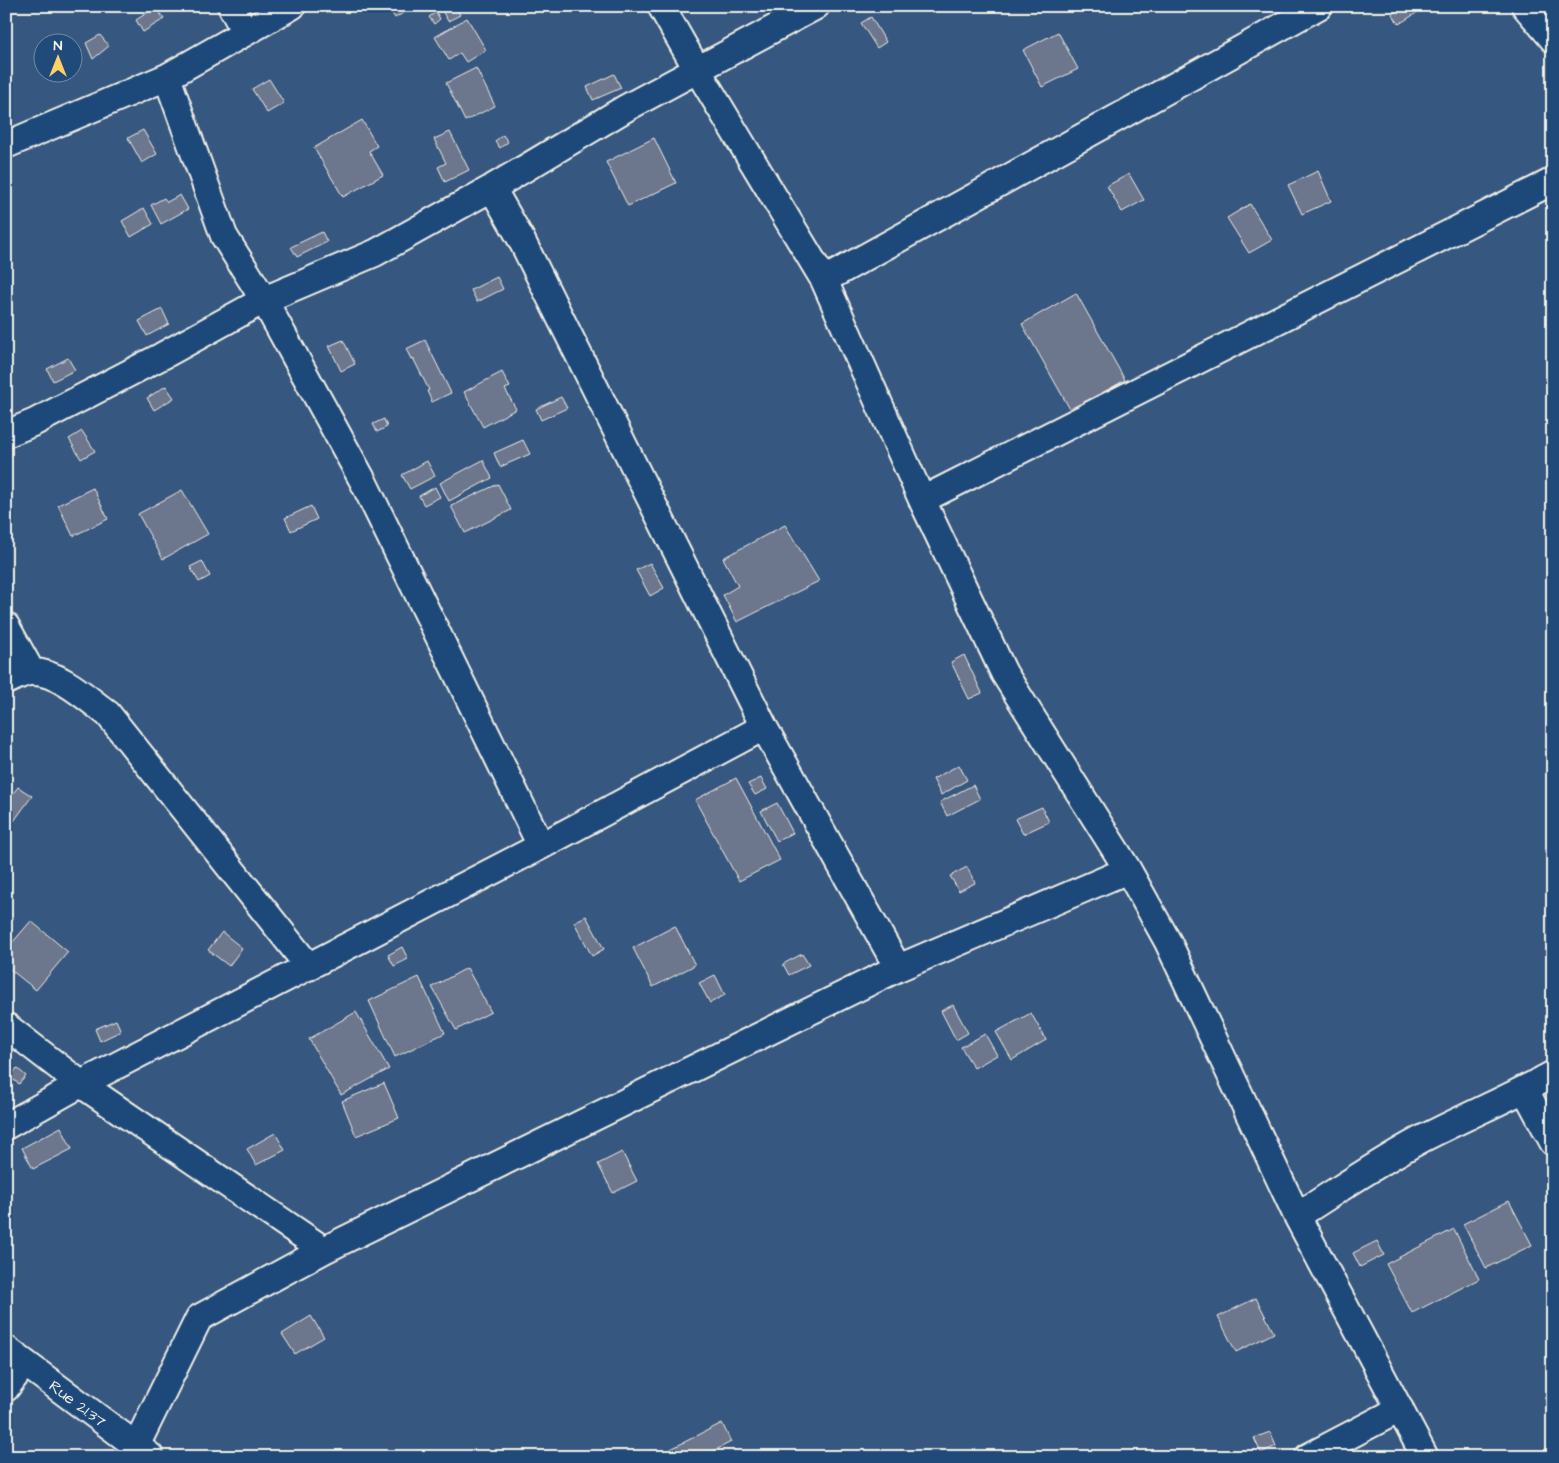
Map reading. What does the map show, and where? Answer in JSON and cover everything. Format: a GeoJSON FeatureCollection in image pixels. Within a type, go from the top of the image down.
{"type":"FeatureCollection","features":[{"type":"Feature","properties":{"kind":"street"},"geometry":{"type":"LineString","coordinates":[[231,6],[245,32]]}},
{"type":"Feature","properties":{"kind":"street"},"geometry":{"type":"LineString","coordinates":[[6,145],[167,77],[292,6]]}},
{"type":"Feature","properties":{"kind":"street"},"geometry":{"type":"LineString","coordinates":[[661,6],[824,280],[922,500],[1004,673],[1128,870],[1168,942],[1226,1063],[1260,1142],[1297,1216],[1425,1457]]}},
{"type":"Feature","properties":{"kind":"street"},"geometry":{"type":"LineString","coordinates":[[6,434],[35,422],[120,378],[264,300],[374,253],[492,188],[626,108],[816,6]]}},
{"type":"Feature","properties":{"kind":"street"},"geometry":{"type":"LineString","coordinates":[[824,280],[1319,6]]}},
{"type":"Feature","properties":{"kind":"street"},"geometry":{"type":"LineString","coordinates":[[1525,6],[1553,39]]}},
{"type":"Feature","properties":{"kind":"street"},"geometry":{"type":"LineString","coordinates":[[167,77],[224,236],[264,300],[363,481],[541,846]]}},
{"type":"Feature","properties":{"kind":"street"},"geometry":{"type":"LineString","coordinates":[[922,500],[1553,181]]}},
{"type":"Feature","properties":{"kind":"street"},"geometry":{"type":"LineString","coordinates":[[492,188],[521,239],[764,727],[898,968]]}},
{"type":"Feature","properties":{"kind":"street"},"geometry":{"type":"LineString","coordinates":[[6,626],[31,671]]}},
{"type":"Feature","properties":{"kind":"street"},"geometry":{"type":"LineString","coordinates":[[6,681],[31,671],[50,675],[77,690],[108,714],[309,967]]}},
{"type":"Feature","properties":{"kind":"street"},"geometry":{"type":"LineString","coordinates":[[6,1126],[81,1084],[541,846],[764,727]]}},
{"type":"Feature","properties":{"kind":"street"},"geometry":{"type":"LineString","coordinates":[[144,1451],[199,1318],[324,1250],[898,968],[1128,870]]}},
{"type":"Feature","properties":{"kind":"street"},"geometry":{"type":"LineString","coordinates":[[6,1026],[81,1084],[324,1250]]}},
{"type":"Feature","properties":{"kind":"street"},"geometry":{"type":"LineString","coordinates":[[1297,1216],[1418,1142],[1476,1112],[1525,1090],[1553,1074]]}},
{"type":"Feature","properties":{"kind":"street"},"geometry":{"type":"LineString","coordinates":[[1525,1090],[1553,1142]]}},
{"type":"Feature","properties":{"kind":"street"},"geometry":{"type":"LineString","coordinates":[[6,1388],[16,1356]]}},
{"type":"Feature","properties":{"kind":"street","name":"Rue 21.37"},"geometry":{"type":"LineString","coordinates":[[16,1356],[144,1451]]}},
{"type":"Feature","properties":{"kind":"street"},"geometry":{"type":"LineString","coordinates":[[1308,1457],[1400,1409]]}},
{"type":"Feature","properties":{"kind":"building"},"geometry":{"type":"Polygon","coordinates":[[[396,6],[403,13],[395,18],[390,10],[396,6]]]}},
{"type":"Feature","properties":{"kind":"building"},"geometry":{"type":"Polygon","coordinates":[[[447,6],[456,6],[460,15],[448,21],[441,9],[447,6]]]}},
{"type":"Feature","properties":{"kind":"building"},"geometry":{"type":"Polygon","coordinates":[[[1403,6],[1414,6],[1418,12],[1399,24],[1392,14],[1403,6]]]}},
{"type":"Feature","properties":{"kind":"building"},"geometry":{"type":"Polygon","coordinates":[[[156,7],[164,19],[143,32],[136,20],[156,7]]]}},
{"type":"Feature","properties":{"kind":"building"},"geometry":{"type":"Polygon","coordinates":[[[436,12],[440,19],[434,24],[429,17],[436,12]]]}},
{"type":"Feature","properties":{"kind":"building"},"geometry":{"type":"Polygon","coordinates":[[[871,17],[886,42],[877,48],[861,23],[871,17]]]}},
{"type":"Feature","properties":{"kind":"building"},"geometry":{"type":"Polygon","coordinates":[[[467,18],[486,50],[466,62],[460,53],[449,60],[435,37],[467,18]]]}},
{"type":"Feature","properties":{"kind":"building"},"geometry":{"type":"Polygon","coordinates":[[[1058,32],[1078,69],[1042,87],[1023,50],[1058,32]]]}},
{"type":"Feature","properties":{"kind":"building"},"geometry":{"type":"Polygon","coordinates":[[[100,35],[109,46],[93,59],[86,43],[100,35]]]}},
{"type":"Feature","properties":{"kind":"building"},"geometry":{"type":"Polygon","coordinates":[[[476,68],[495,106],[465,121],[446,83],[476,68]]]}},
{"type":"Feature","properties":{"kind":"building"},"geometry":{"type":"Polygon","coordinates":[[[614,74],[621,88],[593,100],[587,87],[614,74]]]}},
{"type":"Feature","properties":{"kind":"building"},"geometry":{"type":"Polygon","coordinates":[[[269,79],[284,103],[267,113],[252,89],[269,79]]]}},
{"type":"Feature","properties":{"kind":"building"},"geometry":{"type":"Polygon","coordinates":[[[362,120],[377,146],[369,151],[383,175],[343,197],[314,148],[362,120]]]}},
{"type":"Feature","properties":{"kind":"building"},"geometry":{"type":"Polygon","coordinates":[[[143,130],[157,154],[142,163],[128,138],[143,130]]]}},
{"type":"Feature","properties":{"kind":"building"},"geometry":{"type":"Polygon","coordinates":[[[450,132],[469,170],[445,182],[438,167],[446,163],[434,139],[450,132]]]}},
{"type":"Feature","properties":{"kind":"building"},"geometry":{"type":"Polygon","coordinates":[[[503,135],[508,142],[500,148],[495,141],[503,135]]]}},
{"type":"Feature","properties":{"kind":"building"},"geometry":{"type":"Polygon","coordinates":[[[654,138],[676,183],[628,206],[606,162],[654,138]]]}},
{"type":"Feature","properties":{"kind":"building"},"geometry":{"type":"Polygon","coordinates":[[[1318,171],[1331,201],[1302,214],[1288,185],[1318,171]]]}},
{"type":"Feature","properties":{"kind":"building"},"geometry":{"type":"Polygon","coordinates":[[[1129,174],[1144,200],[1122,212],[1107,186],[1129,174]]]}},
{"type":"Feature","properties":{"kind":"building"},"geometry":{"type":"Polygon","coordinates":[[[180,195],[188,209],[161,224],[151,205],[164,198],[167,202],[180,195]]]}},
{"type":"Feature","properties":{"kind":"building"},"geometry":{"type":"Polygon","coordinates":[[[1250,204],[1272,240],[1249,253],[1227,218],[1250,204]]]}},
{"type":"Feature","properties":{"kind":"building"},"geometry":{"type":"Polygon","coordinates":[[[144,208],[153,224],[131,237],[122,221],[144,208]]]}},
{"type":"Feature","properties":{"kind":"building"},"geometry":{"type":"Polygon","coordinates":[[[322,232],[327,242],[297,257],[291,247],[322,232]]]}},
{"type":"Feature","properties":{"kind":"building"},"geometry":{"type":"Polygon","coordinates":[[[497,277],[503,289],[477,302],[471,290],[497,277]]]}},
{"type":"Feature","properties":{"kind":"building"},"geometry":{"type":"Polygon","coordinates":[[[1076,293],[1125,380],[1071,411],[1022,324],[1076,293]]]}},
{"type":"Feature","properties":{"kind":"building"},"geometry":{"type":"Polygon","coordinates":[[[162,309],[169,324],[147,336],[139,321],[162,309]]]}},
{"type":"Feature","properties":{"kind":"building"},"geometry":{"type":"Polygon","coordinates":[[[343,340],[355,364],[341,371],[329,346],[343,340]]]}},
{"type":"Feature","properties":{"kind":"building"},"geometry":{"type":"Polygon","coordinates":[[[425,340],[451,393],[432,402],[427,391],[429,390],[413,358],[411,359],[406,349],[425,340]]]}},
{"type":"Feature","properties":{"kind":"building"},"geometry":{"type":"Polygon","coordinates":[[[68,358],[75,370],[53,381],[47,369],[68,358]]]}},
{"type":"Feature","properties":{"kind":"building"},"geometry":{"type":"Polygon","coordinates":[[[502,372],[510,387],[505,389],[516,409],[483,427],[464,392],[502,372]]]}},
{"type":"Feature","properties":{"kind":"building"},"geometry":{"type":"Polygon","coordinates":[[[166,386],[174,398],[154,410],[147,398],[166,386]]]}},
{"type":"Feature","properties":{"kind":"building"},"geometry":{"type":"Polygon","coordinates":[[[561,397],[567,408],[541,420],[536,409],[561,397]]]}},
{"type":"Feature","properties":{"kind":"building"},"geometry":{"type":"Polygon","coordinates":[[[384,419],[387,427],[377,432],[373,424],[384,419]]]}},
{"type":"Feature","properties":{"kind":"building"},"geometry":{"type":"Polygon","coordinates":[[[82,431],[95,451],[81,459],[69,439],[82,431]]]}},
{"type":"Feature","properties":{"kind":"building"},"geometry":{"type":"Polygon","coordinates":[[[523,440],[530,454],[500,467],[494,453],[523,440]]]}},
{"type":"Feature","properties":{"kind":"building"},"geometry":{"type":"Polygon","coordinates":[[[483,460],[492,478],[449,501],[440,483],[483,460]]]}},
{"type":"Feature","properties":{"kind":"building"},"geometry":{"type":"Polygon","coordinates":[[[427,461],[435,476],[410,489],[402,475],[427,461]]]}},
{"type":"Feature","properties":{"kind":"building"},"geometry":{"type":"Polygon","coordinates":[[[498,484],[511,510],[465,533],[451,506],[498,484]]]}},
{"type":"Feature","properties":{"kind":"building"},"geometry":{"type":"Polygon","coordinates":[[[435,487],[440,497],[424,505],[419,496],[435,487]]]}},
{"type":"Feature","properties":{"kind":"building"},"geometry":{"type":"Polygon","coordinates":[[[93,488],[108,519],[73,536],[58,505],[93,488]]]}},
{"type":"Feature","properties":{"kind":"building"},"geometry":{"type":"Polygon","coordinates":[[[182,490],[208,534],[163,559],[138,514],[182,490]]]}},
{"type":"Feature","properties":{"kind":"building"},"geometry":{"type":"Polygon","coordinates":[[[311,506],[317,519],[291,531],[285,518],[311,506]]]}},
{"type":"Feature","properties":{"kind":"building"},"geometry":{"type":"Polygon","coordinates":[[[785,525],[819,581],[737,622],[723,595],[738,586],[723,558],[785,525]]]}},
{"type":"Feature","properties":{"kind":"building"},"geometry":{"type":"Polygon","coordinates":[[[202,561],[210,576],[199,582],[190,567],[202,561]]]}},
{"type":"Feature","properties":{"kind":"building"},"geometry":{"type":"Polygon","coordinates":[[[650,563],[664,588],[650,596],[636,570],[650,563]]]}},
{"type":"Feature","properties":{"kind":"building"},"geometry":{"type":"Polygon","coordinates":[[[964,655],[982,693],[969,699],[951,662],[964,655]]]}},
{"type":"Feature","properties":{"kind":"building"},"geometry":{"type":"Polygon","coordinates":[[[959,765],[967,780],[941,795],[933,779],[959,765]]]}},
{"type":"Feature","properties":{"kind":"building"},"geometry":{"type":"Polygon","coordinates":[[[736,778],[780,860],[739,881],[695,800],[736,778]]]}},
{"type":"Feature","properties":{"kind":"building"},"geometry":{"type":"Polygon","coordinates":[[[761,778],[767,789],[755,795],[748,784],[761,778]]]}},
{"type":"Feature","properties":{"kind":"building"},"geometry":{"type":"Polygon","coordinates":[[[973,785],[980,799],[947,816],[940,802],[973,785]]]}},
{"type":"Feature","properties":{"kind":"building"},"geometry":{"type":"Polygon","coordinates":[[[18,787],[32,796],[14,821],[6,815],[6,803],[18,787]]]}},
{"type":"Feature","properties":{"kind":"building"},"geometry":{"type":"Polygon","coordinates":[[[777,803],[793,833],[777,841],[761,811],[777,803]]]}},
{"type":"Feature","properties":{"kind":"building"},"geometry":{"type":"Polygon","coordinates":[[[1042,807],[1049,822],[1023,834],[1015,819],[1042,807]]]}},
{"type":"Feature","properties":{"kind":"building"},"geometry":{"type":"Polygon","coordinates":[[[967,867],[975,883],[959,891],[950,876],[967,867]]]}},
{"type":"Feature","properties":{"kind":"building"},"geometry":{"type":"Polygon","coordinates":[[[586,916],[604,949],[592,956],[574,922],[586,916]]]}},
{"type":"Feature","properties":{"kind":"building"},"geometry":{"type":"Polygon","coordinates":[[[31,921],[68,952],[36,990],[6,966],[6,950],[31,921]]]}},
{"type":"Feature","properties":{"kind":"building"},"geometry":{"type":"Polygon","coordinates":[[[675,926],[695,965],[653,987],[633,948],[675,926]]]}},
{"type":"Feature","properties":{"kind":"building"},"geometry":{"type":"Polygon","coordinates":[[[222,932],[242,948],[229,966],[208,950],[222,932]]]}},
{"type":"Feature","properties":{"kind":"building"},"geometry":{"type":"Polygon","coordinates":[[[402,947],[408,959],[394,966],[388,955],[402,947]]]}},
{"type":"Feature","properties":{"kind":"building"},"geometry":{"type":"Polygon","coordinates":[[[802,954],[809,965],[789,975],[783,964],[802,954]]]}},
{"type":"Feature","properties":{"kind":"building"},"geometry":{"type":"Polygon","coordinates":[[[467,968],[491,1012],[456,1030],[432,987],[467,968]]]}},
{"type":"Feature","properties":{"kind":"building"},"geometry":{"type":"Polygon","coordinates":[[[715,975],[725,995],[710,1003],[699,983],[715,975]]]}},
{"type":"Feature","properties":{"kind":"building"},"geometry":{"type":"Polygon","coordinates":[[[419,977],[445,1033],[395,1057],[369,1001],[419,977]]]}},
{"type":"Feature","properties":{"kind":"building"},"geometry":{"type":"Polygon","coordinates":[[[953,1005],[968,1033],[956,1040],[941,1011],[953,1005]]]}},
{"type":"Feature","properties":{"kind":"building"},"geometry":{"type":"Polygon","coordinates":[[[356,1012],[389,1069],[341,1095],[309,1039],[356,1012]]]}},
{"type":"Feature","properties":{"kind":"building"},"geometry":{"type":"Polygon","coordinates":[[[1031,1013],[1046,1040],[1012,1060],[996,1032],[1031,1013]]]}},
{"type":"Feature","properties":{"kind":"building"},"geometry":{"type":"Polygon","coordinates":[[[116,1020],[121,1031],[100,1041],[95,1029],[116,1020]]]}},
{"type":"Feature","properties":{"kind":"building"},"geometry":{"type":"Polygon","coordinates":[[[985,1034],[997,1055],[974,1068],[961,1047],[985,1034]]]}},
{"type":"Feature","properties":{"kind":"building"},"geometry":{"type":"Polygon","coordinates":[[[17,1068],[26,1076],[19,1084],[10,1077],[17,1068]]]}},
{"type":"Feature","properties":{"kind":"building"},"geometry":{"type":"Polygon","coordinates":[[[384,1083],[399,1118],[356,1136],[342,1101],[384,1083]]]}},
{"type":"Feature","properties":{"kind":"building"},"geometry":{"type":"Polygon","coordinates":[[[61,1127],[72,1149],[33,1169],[22,1148],[61,1127]]]}},
{"type":"Feature","properties":{"kind":"building"},"geometry":{"type":"Polygon","coordinates":[[[275,1133],[285,1150],[256,1165],[247,1149],[275,1133]]]}},
{"type":"Feature","properties":{"kind":"building"},"geometry":{"type":"Polygon","coordinates":[[[622,1152],[637,1181],[613,1193],[598,1164],[622,1152]]]}},
{"type":"Feature","properties":{"kind":"building"},"geometry":{"type":"Polygon","coordinates":[[[1509,1201],[1532,1245],[1486,1268],[1463,1224],[1509,1201]]]}},
{"type":"Feature","properties":{"kind":"building"},"geometry":{"type":"Polygon","coordinates":[[[1454,1229],[1479,1279],[1412,1313],[1386,1264],[1454,1229]]]}},
{"type":"Feature","properties":{"kind":"building"},"geometry":{"type":"Polygon","coordinates":[[[1377,1241],[1384,1255],[1360,1267],[1353,1253],[1377,1241]]]}},
{"type":"Feature","properties":{"kind":"building"},"geometry":{"type":"Polygon","coordinates":[[[1256,1298],[1274,1333],[1236,1352],[1218,1317],[1256,1298]]]}},
{"type":"Feature","properties":{"kind":"building"},"geometry":{"type":"Polygon","coordinates":[[[311,1316],[324,1337],[295,1354],[282,1334],[311,1316]]]}},
{"type":"Feature","properties":{"kind":"building"},"geometry":{"type":"Polygon","coordinates":[[[1553,1393],[1553,1413],[1544,1397],[1553,1393]]]}},
{"type":"Feature","properties":{"kind":"building"},"geometry":{"type":"Polygon","coordinates":[[[722,1423],[731,1442],[708,1454],[709,1457],[655,1457],[722,1423]]]}},
{"type":"Feature","properties":{"kind":"building"},"geometry":{"type":"Polygon","coordinates":[[[1270,1432],[1276,1446],[1261,1453],[1254,1438],[1270,1432]]]}}]}
